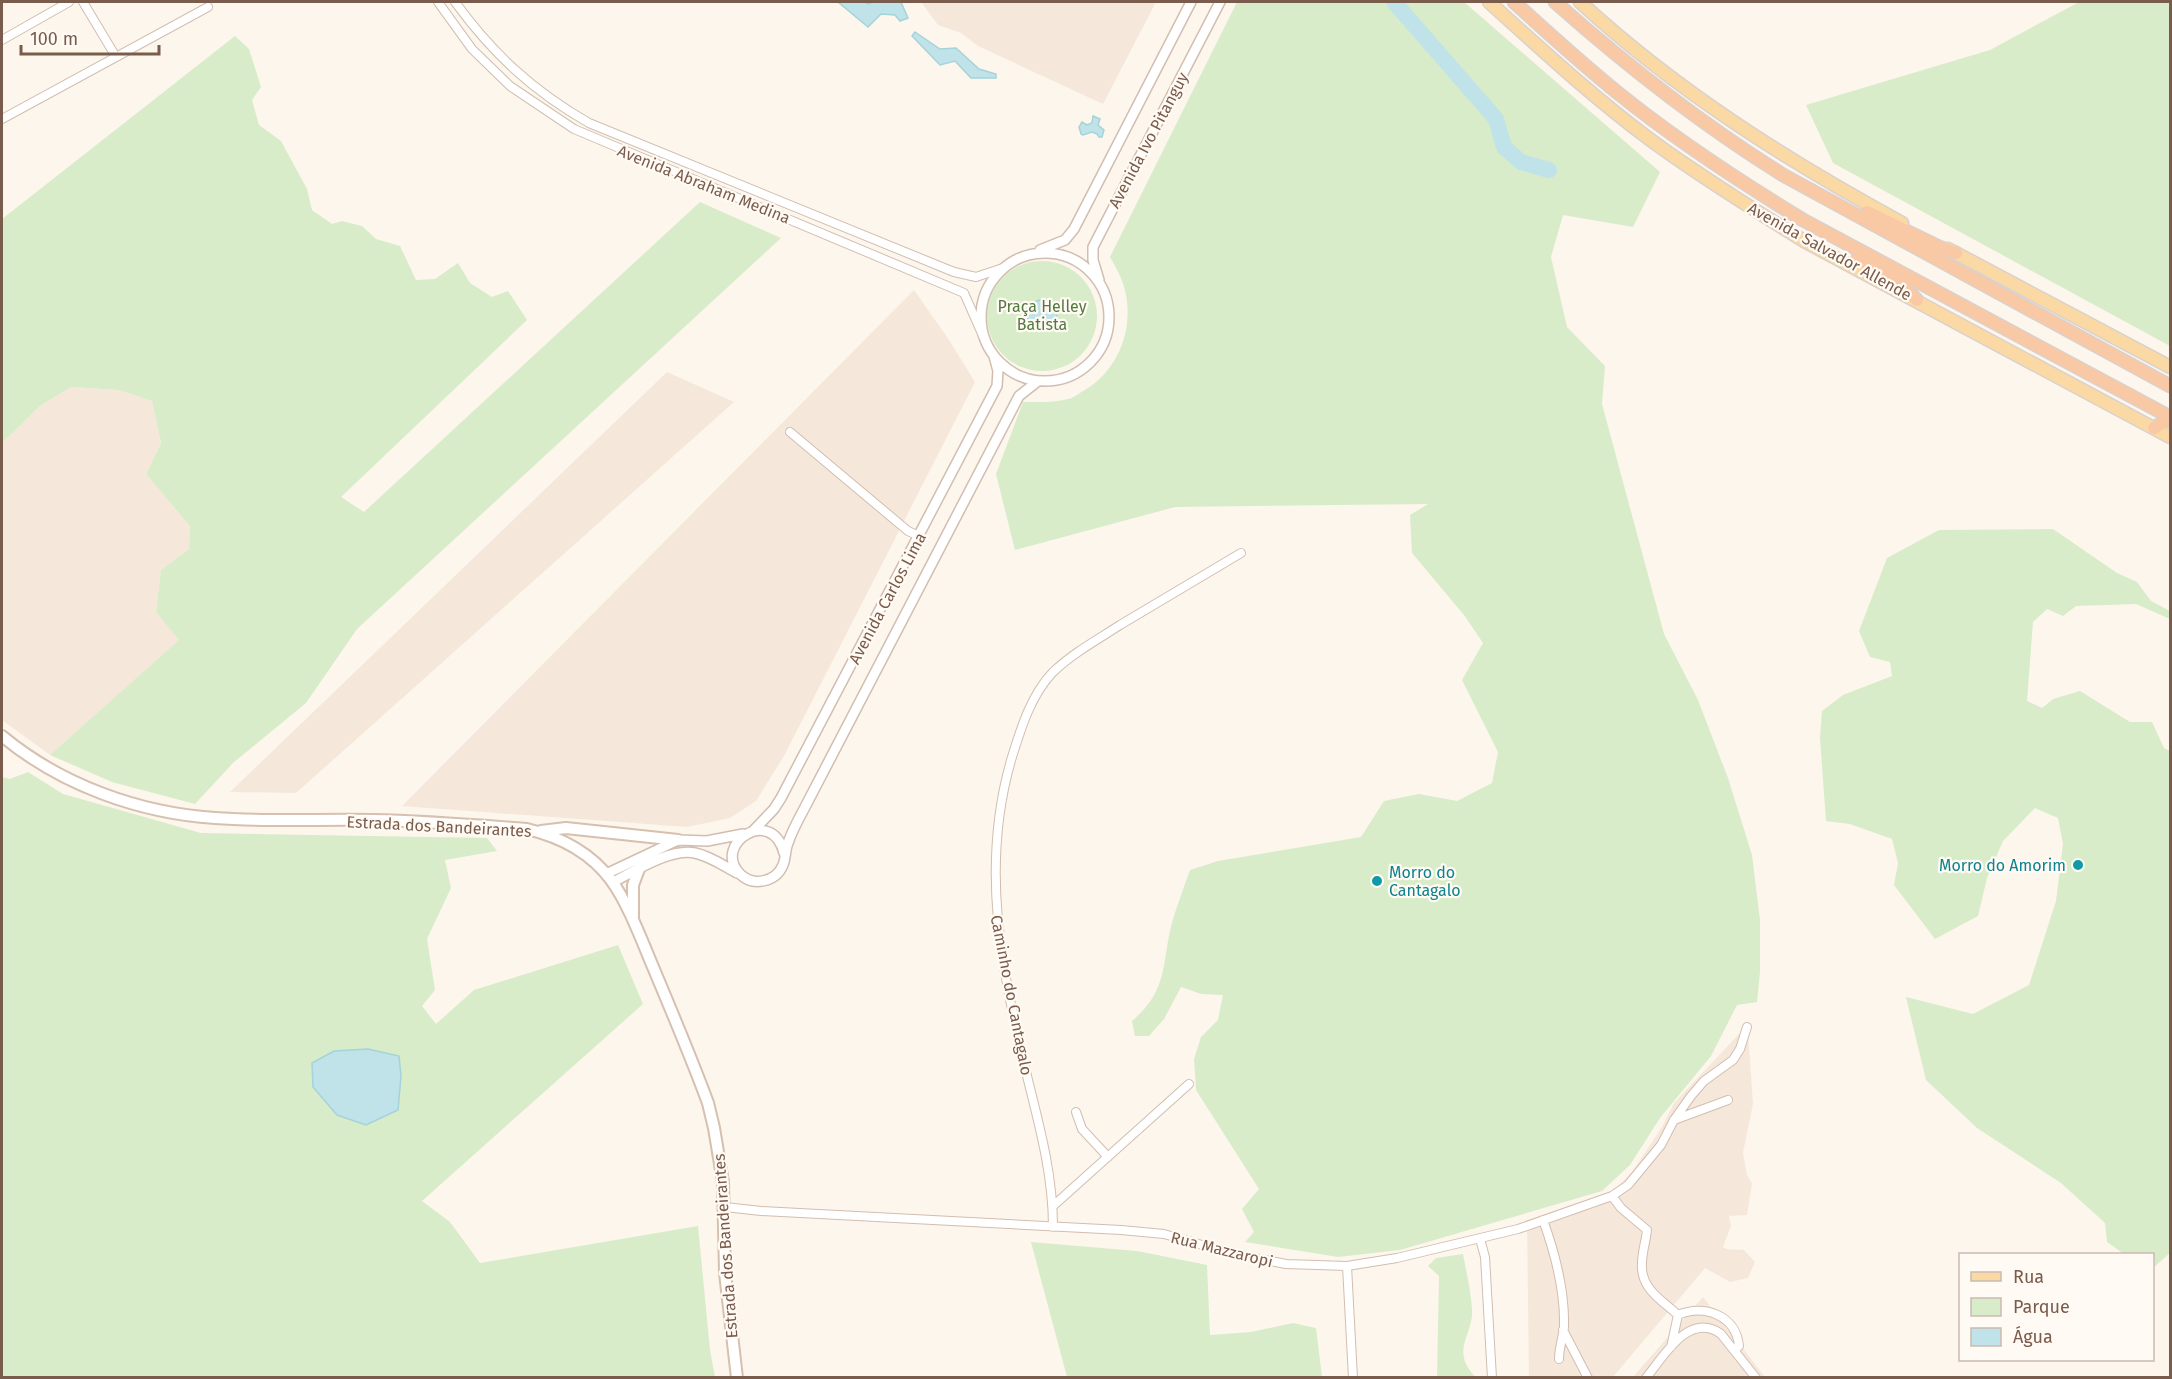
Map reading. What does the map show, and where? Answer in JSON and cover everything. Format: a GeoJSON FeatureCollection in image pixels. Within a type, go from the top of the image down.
{"type":"FeatureCollection","features":[{"type":"Feature","properties":{"kind":"highway","name":"Avenida Salvador Allende"},"geometry":{"type":"LineString","coordinates":[[1514,2],[1617,92],[1674,136],[1803,220],[2170,418]]}},
{"type":"Feature","properties":{"kind":"highway"},"geometry":{"type":"LineString","coordinates":[[1555,2],[1651,84],[1783,175],[2170,386]]}},
{"type":"Feature","properties":{"kind":"highway"},"geometry":{"type":"LineString","coordinates":[[1783,175],[1794,176],[1938,248],[1956,253]]}},
{"type":"Feature","properties":{"kind":"highway"},"geometry":{"type":"LineString","coordinates":[[1803,220],[1808,228],[1901,285],[1917,300]]}},
{"type":"Feature","properties":{"kind":"highway"},"geometry":{"type":"LineString","coordinates":[[2154,428],[2170,418]]}},
{"type":"Feature","properties":{"kind":"main road","name":"Avenida Salvador Allende"},"geometry":{"type":"LineString","coordinates":[[1489,2],[1559,65],[1651,140],[1804,240],[2170,437]]}},
{"type":"Feature","properties":{"kind":"main road"},"geometry":{"type":"LineString","coordinates":[[1580,2],[1659,69],[1748,133],[1816,176],[2170,367]]}},
{"type":"Feature","properties":{"kind":"main road","name":"Estrada dos Bandeirantes"},"geometry":{"type":"LineString","coordinates":[[2,736],[35,760],[98,792],[124,801],[171,812],[224,819],[374,820],[486,826],[539,832],[572,845],[589,857],[610,878],[633,921],[708,1103],[719,1154],[725,1207],[725,1273],[737,1377]]}},
{"type":"Feature","properties":{"kind":"main road"},"geometry":{"type":"LineString","coordinates":[[539,832],[566,828],[678,840]]}},
{"type":"Feature","properties":{"kind":"main road"},"geometry":{"type":"LineString","coordinates":[[633,921],[633,885],[639,869]]}},
{"type":"Feature","properties":{"kind":"street"},"geometry":{"type":"LineString","coordinates":[[2,40],[69,2]]}},
{"type":"Feature","properties":{"kind":"street"},"geometry":{"type":"LineString","coordinates":[[83,2],[116,57]]}},
{"type":"Feature","properties":{"kind":"street","name":"Avenida Abraham Medina"},"geometry":{"type":"LineString","coordinates":[[438,2],[467,43],[494,71],[527,99],[557,119],[596,140],[839,239],[964,293],[983,336]]}},
{"type":"Feature","properties":{"kind":"street","name":"Avenida Abraham Medina"},"geometry":{"type":"LineString","coordinates":[[455,2],[477,32],[507,64],[557,103],[589,123],[954,272],[976,277],[1003,268]]}},
{"type":"Feature","properties":{"kind":"street","name":"Avenida Ivo Pitanguy"},"geometry":{"type":"LineString","coordinates":[[1034,253],[1065,240],[1074,229],[1191,2]]}},
{"type":"Feature","properties":{"kind":"street","name":"Avenida Ivo Pitanguy"},"geometry":{"type":"LineString","coordinates":[[1099,282],[1093,260],[1093,247],[1220,2]]}},
{"type":"Feature","properties":{"kind":"street"},"geometry":{"type":"LineString","coordinates":[[2,119],[208,7]]}},
{"type":"Feature","properties":{"kind":"street"},"geometry":{"type":"LineString","coordinates":[[1049,252],[1064,255],[1088,268],[1099,282],[1107,298],[1109,316],[1107,334],[1100,351],[1088,364],[1073,375],[1056,380],[1038,381],[1022,377],[1006,368],[994,356],[983,336],[982,302],[987,288],[1003,268],[1019,258],[1034,253],[1049,252]]}},
{"type":"Feature","properties":{"kind":"street","name":"Avenida Carlos Lima"},"geometry":{"type":"LineString","coordinates":[[739,874],[735,866],[733,850],[736,842],[770,814],[781,798],[997,386],[998,370],[994,356]]}},
{"type":"Feature","properties":{"kind":"street","name":"Avenida Carlos Lima"},"geometry":{"type":"LineString","coordinates":[[610,878],[639,869],[678,852],[691,852],[703,856],[754,882],[771,879],[778,873],[783,866],[784,853],[804,809],[1019,396],[1038,381]]}},
{"type":"Feature","properties":{"kind":"street"},"geometry":{"type":"LineString","coordinates":[[790,432],[908,531],[919,536]]}},
{"type":"Feature","properties":{"kind":"street","name":"Caminho do Cantagalo"},"geometry":{"type":"LineString","coordinates":[[1053,1227],[1053,1206],[1045,1148],[1028,1077],[996,918],[995,856],[999,814],[1006,777],[1019,734],[1037,693],[1051,674],[1082,648],[1241,553]]}},
{"type":"Feature","properties":{"kind":"street"},"geometry":{"type":"LineString","coordinates":[[610,878],[678,840],[707,841],[761,830],[773,834],[779,840],[784,853]]}},
{"type":"Feature","properties":{"kind":"street","name":"Rua Mazzaropi"},"geometry":{"type":"LineString","coordinates":[[725,1207],[1164,1234],[1219,1250],[1275,1262],[1347,1266],[1386,1261],[1480,1239],[1543,1220],[1612,1196],[1620,1191],[1638,1174],[1660,1145],[1674,1120],[1704,1081],[1733,1060],[1740,1049],[1747,1027]]}},
{"type":"Feature","properties":{"kind":"street"},"geometry":{"type":"LineString","coordinates":[[1053,1206],[1189,1084]]}},
{"type":"Feature","properties":{"kind":"street"},"geometry":{"type":"LineString","coordinates":[[1674,1120],[1728,1100]]}},
{"type":"Feature","properties":{"kind":"street"},"geometry":{"type":"LineString","coordinates":[[1076,1112],[1082,1129],[1108,1157]]}},
{"type":"Feature","properties":{"kind":"street"},"geometry":{"type":"LineString","coordinates":[[1612,1196],[1621,1208],[1647,1230],[1642,1260],[1643,1277],[1648,1287],[1678,1315]]}},
{"type":"Feature","properties":{"kind":"street"},"geometry":{"type":"LineString","coordinates":[[1543,1220],[1555,1259],[1564,1313],[1559,1359]]}},
{"type":"Feature","properties":{"kind":"street"},"geometry":{"type":"LineString","coordinates":[[1480,1239],[1485,1257],[1492,1377]]}},
{"type":"Feature","properties":{"kind":"street"},"geometry":{"type":"LineString","coordinates":[[1347,1266],[1353,1377]]}},
{"type":"Feature","properties":{"kind":"street"},"geometry":{"type":"LineString","coordinates":[[1678,1315],[1696,1309],[1724,1317],[1738,1337],[1739,1346],[1735,1350]]}},
{"type":"Feature","properties":{"kind":"street"},"geometry":{"type":"LineString","coordinates":[[1671,1347],[1678,1315]]}},
{"type":"Feature","properties":{"kind":"street"},"geometry":{"type":"LineString","coordinates":[[1646,1377],[1686,1332],[1700,1327],[1714,1329],[1735,1350],[1756,1377]]}},
{"type":"Feature","properties":{"kind":"street"},"geometry":{"type":"LineString","coordinates":[[1563,1330],[1588,1377]]}},
{"type":"Feature","properties":{"kind":"shaded area"},"geometry":{"type":"Polygon","coordinates":[[[921,2],[1156,2],[1103,104],[978,46],[961,33],[938,25],[921,2]]]}},
{"type":"Feature","properties":{"kind":"shaded area"},"geometry":{"type":"Polygon","coordinates":[[[914,290],[975,382],[784,756],[756,801],[730,818],[687,827],[402,806],[914,290]]]}},
{"type":"Feature","properties":{"kind":"shaded area"},"geometry":{"type":"Polygon","coordinates":[[[667,372],[734,402],[296,793],[230,792],[667,372]]]}},
{"type":"Feature","properties":{"kind":"shaded area"},"geometry":{"type":"Polygon","coordinates":[[[71,387],[119,390],[152,401],[161,443],[146,474],[190,526],[189,549],[161,570],[156,612],[180,640],[50,755],[2,720],[2,443],[40,406],[71,387]]]}},
{"type":"Feature","properties":{"kind":"shaded area"},"geometry":{"type":"Polygon","coordinates":[[[1748,1032],[1753,1104],[1743,1153],[1747,1175],[1752,1183],[1747,1215],[1729,1216],[1731,1226],[1723,1247],[1744,1250],[1755,1262],[1748,1278],[1730,1282],[1705,1268],[1613,1377],[1529,1377],[1527,1221],[1610,1194],[1632,1172],[1662,1127],[1674,1103],[1739,1034],[1748,1032]]]}},
{"type":"Feature","properties":{"kind":"shaded area"},"geometry":{"type":"Polygon","coordinates":[[[1703,1297],[1765,1377],[1632,1378],[1703,1297]]]}},
{"type":"Feature","properties":{"kind":"green space"},"geometry":{"type":"Polygon","coordinates":[[[1237,2],[1464,2],[1660,172],[1633,227],[1563,215],[1551,257],[1567,327],[1605,366],[1602,404],[1664,634],[1698,700],[1728,778],[1752,855],[1760,920],[1760,972],[1757,1002],[1737,1005],[1711,1056],[1660,1118],[1630,1165],[1602,1191],[1400,1250],[1338,1257],[1245,1242],[1254,1232],[1242,1209],[1259,1189],[1196,1090],[1194,1059],[1201,1037],[1218,1020],[1223,995],[1201,994],[1181,987],[1164,1019],[1149,1036],[1135,1036],[1132,1021],[1144,1009],[1159,986],[1173,919],[1190,870],[1218,861],[1361,837],[1384,801],[1419,794],[1457,801],[1492,783],[1498,752],[1462,680],[1483,643],[1464,615],[1412,553],[1410,515],[1428,504],[1175,507],[1015,550],[996,474],[1023,402],[1057,401],[1074,397],[1096,382],[1114,361],[1125,336],[1128,309],[1124,285],[1110,257],[1237,2]]]}},
{"type":"Feature","properties":{"kind":"green space"},"geometry":{"type":"Polygon","coordinates":[[[2079,2],[2170,2],[2170,346],[1833,163],[1806,105],[1990,50],[2079,2]]]}},
{"type":"Feature","properties":{"kind":"green space"},"geometry":{"type":"Polygon","coordinates":[[[235,36],[249,49],[261,87],[252,100],[259,125],[281,141],[307,189],[312,210],[332,224],[342,221],[362,226],[376,239],[400,246],[416,280],[435,279],[458,263],[470,283],[492,297],[508,291],[527,320],[341,497],[364,512],[700,202],[781,238],[357,629],[306,703],[233,763],[195,804],[112,782],[50,755],[179,640],[156,612],[161,570],[189,549],[190,526],[146,474],[161,443],[152,401],[119,390],[71,387],[40,406],[2,443],[2,219],[235,36]]]}},
{"type":"Feature","properties":{"kind":"green space","name":"Praça Helley Batista"},"geometry":{"type":"Polygon","coordinates":[[[1042,261],[1063,265],[1081,277],[1093,295],[1097,316],[1093,337],[1081,355],[1063,367],[1042,371],[1021,367],[1003,355],[991,337],[987,316],[991,295],[1003,277],[1021,265],[1042,261]]]}},
{"type":"Feature","properties":{"kind":"green space"},"geometry":{"type":"Polygon","coordinates":[[[2053,529],[2117,573],[2137,582],[2151,601],[2170,611],[2170,619],[2136,604],[2076,606],[2063,616],[2047,609],[2033,622],[2027,701],[2042,708],[2053,699],[2080,691],[2130,722],[2152,722],[2164,748],[2170,751],[2170,1253],[2154,1267],[2154,1253],[2123,1253],[2107,1242],[2105,1223],[2061,1183],[1977,1128],[1926,1080],[1906,997],[1973,1014],[2029,985],[2056,901],[2063,844],[2058,818],[2035,808],[2003,841],[1987,878],[1978,916],[1935,939],[1894,885],[1898,863],[1892,839],[1850,824],[1826,821],[1820,738],[1822,711],[1843,695],[1892,676],[1890,662],[1870,657],[1859,631],[1887,558],[1939,530],[2053,529]]]}},
{"type":"Feature","properties":{"kind":"green space"},"geometry":{"type":"Polygon","coordinates":[[[28,772],[63,794],[201,833],[487,838],[497,851],[445,860],[451,888],[427,939],[435,990],[422,1006],[436,1024],[474,990],[618,945],[643,1004],[422,1201],[450,1222],[480,1263],[698,1226],[710,1350],[715,1377],[2,1378],[2,777],[10,779],[28,772]]]}},
{"type":"Feature","properties":{"kind":"green space"},"geometry":{"type":"Polygon","coordinates":[[[1031,1242],[1137,1251],[1207,1265],[1210,1335],[1251,1332],[1293,1323],[1316,1328],[1322,1377],[1067,1377],[1031,1242]]]}},
{"type":"Feature","properties":{"kind":"green space"},"geometry":{"type":"Polygon","coordinates":[[[1463,1254],[1472,1316],[1463,1353],[1468,1368],[1475,1377],[1437,1377],[1439,1276],[1428,1266],[1436,1258],[1463,1254]]]}},
{"type":"Feature","properties":{"kind":"water"},"geometry":{"type":"Polygon","coordinates":[[[838,2],[868,4],[901,2],[908,18],[900,21],[895,15],[881,14],[868,27],[838,2]]]}},
{"type":"Feature","properties":{"kind":"water"},"geometry":{"type":"Polygon","coordinates":[[[915,32],[940,49],[956,48],[979,69],[996,74],[996,78],[971,78],[955,61],[940,65],[912,36],[915,32]]]}},
{"type":"Feature","properties":{"kind":"water"},"geometry":{"type":"Polygon","coordinates":[[[1093,116],[1100,119],[1098,125],[1104,130],[1102,137],[1092,132],[1081,134],[1079,127],[1082,122],[1087,125],[1092,123],[1093,116]]]}},
{"type":"Feature","properties":{"kind":"water"},"geometry":{"type":"Polygon","coordinates":[[[1042,300],[1053,304],[1057,315],[1053,326],[1042,330],[1031,326],[1027,315],[1031,304],[1042,300]]]}},
{"type":"Feature","properties":{"kind":"water"},"geometry":{"type":"Polygon","coordinates":[[[368,1049],[399,1056],[401,1076],[398,1110],[366,1125],[337,1115],[313,1087],[312,1063],[334,1051],[368,1049]]]}},
{"type":"Feature","properties":{"kind":"waterway"},"geometry":{"type":"LineString","coordinates":[[1394,2],[1496,119],[1504,147],[1521,162],[1549,170]]}},
{"type":"Feature","properties":{"kind":"place","name":"Morro do Amorim"},"geometry":{"type":"Point","coordinates":[2078,865]}},
{"type":"Feature","properties":{"kind":"place","name":"Morro do Cantagalo"},"geometry":{"type":"Point","coordinates":[1377,881]}}]}
